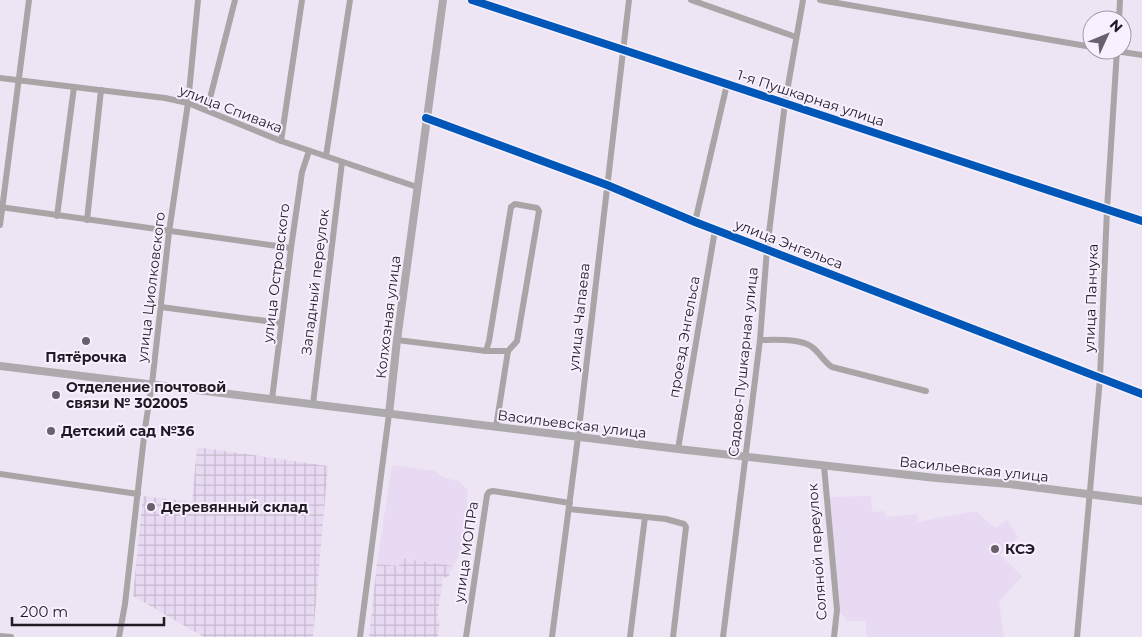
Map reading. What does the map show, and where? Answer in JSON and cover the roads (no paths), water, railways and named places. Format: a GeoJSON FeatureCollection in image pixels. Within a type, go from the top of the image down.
{"type":"FeatureCollection","features":[{"type":"Feature","properties":{"kind":"main road","name":"Колхозная улица"},"geometry":{"type":"LineString","coordinates":[[389,414],[442,0]]}},
{"type":"Feature","properties":{"kind":"main road","name":"Васильевская улица"},"geometry":{"type":"LineString","coordinates":[[0,366],[678,449],[1142,501]]}},
{"type":"Feature","properties":{"kind":"street"},"geometry":{"type":"LineString","coordinates":[[0,225],[30,0]]}},
{"type":"Feature","properties":{"kind":"street","name":"улица Циолковского"},"geometry":{"type":"LineString","coordinates":[[119,637],[125,604],[169,232],[188,103],[198,0]]}},
{"type":"Feature","properties":{"kind":"street"},"geometry":{"type":"LineString","coordinates":[[207,110],[235,0]]}},
{"type":"Feature","properties":{"kind":"street"},"geometry":{"type":"LineString","coordinates":[[281,141],[302,0]]}},
{"type":"Feature","properties":{"kind":"street"},"geometry":{"type":"LineString","coordinates":[[326,156],[350,0]]}},
{"type":"Feature","properties":{"kind":"street","name":"1-я Пушкарная улица"},"geometry":{"type":"LineString","coordinates":[[472,0],[1142,222]]}},
{"type":"Feature","properties":{"kind":"street","name":"улица Чапаева"},"geometry":{"type":"LineString","coordinates":[[552,637],[578,437],[629,0]]}},
{"type":"Feature","properties":{"kind":"street"},"geometry":{"type":"LineString","coordinates":[[691,0],[796,37]]}},
{"type":"Feature","properties":{"kind":"street","name":"Садово-Пушкарная улица"},"geometry":{"type":"LineString","coordinates":[[723,637],[760,340],[767,249],[785,103],[803,0]]}},
{"type":"Feature","properties":{"kind":"street"},"geometry":{"type":"LineString","coordinates":[[820,0],[1082,45]]}},
{"type":"Feature","properties":{"kind":"street","name":"улица Панчука"},"geometry":{"type":"LineString","coordinates":[[1077,637],[1100,378],[1107,210],[1116,60]]}},
{"type":"Feature","properties":{"kind":"street","name":"улица Спивака"},"geometry":{"type":"LineString","coordinates":[[0,78],[165,98],[188,103],[281,141],[417,187]]}},
{"type":"Feature","properties":{"kind":"street"},"geometry":{"type":"LineString","coordinates":[[695,222],[727,84]]}},
{"type":"Feature","properties":{"kind":"street"},"geometry":{"type":"LineString","coordinates":[[58,216],[74,87]]}},
{"type":"Feature","properties":{"kind":"street"},"geometry":{"type":"LineString","coordinates":[[87,220],[101,90]]}},
{"type":"Feature","properties":{"kind":"street","name":"улица Энгельса"},"geometry":{"type":"LineString","coordinates":[[426,118],[607,185],[715,230],[1142,394]]}},
{"type":"Feature","properties":{"kind":"street","name":"улица Островского"},"geometry":{"type":"LineString","coordinates":[[272,399],[290,248],[302,172],[309,151]]}},
{"type":"Feature","properties":{"kind":"street","name":"Западный переулок"},"geometry":{"type":"LineString","coordinates":[[313,404],[342,162]]}},
{"type":"Feature","properties":{"kind":"street"},"geometry":{"type":"LineString","coordinates":[[486,351],[511,207],[515,204],[535,207],[538,211],[517,341],[508,351],[496,427]]}},
{"type":"Feature","properties":{"kind":"street"},"geometry":{"type":"LineString","coordinates":[[1,207],[290,248]]}},
{"type":"Feature","properties":{"kind":"street","name":"проезд Энгельса"},"geometry":{"type":"LineString","coordinates":[[678,449],[715,230]]}},
{"type":"Feature","properties":{"kind":"street"},"geometry":{"type":"LineString","coordinates":[[161,307],[281,323]]}},
{"type":"Feature","properties":{"kind":"street"},"geometry":{"type":"LineString","coordinates":[[397,340],[486,351],[508,351]]}},
{"type":"Feature","properties":{"kind":"street"},"geometry":{"type":"LineString","coordinates":[[760,340],[786,340],[806,344],[811,346],[826,364],[832,367],[926,391]]}},
{"type":"Feature","properties":{"kind":"street","name":"Колхозная улица"},"geometry":{"type":"LineString","coordinates":[[360,637],[389,414]]}},
{"type":"Feature","properties":{"kind":"street","name":"Соляной переулок"},"geometry":{"type":"LineString","coordinates":[[824,466],[837,610],[834,637]]}},
{"type":"Feature","properties":{"kind":"street"},"geometry":{"type":"LineString","coordinates":[[0,474],[138,494]]}},
{"type":"Feature","properties":{"kind":"street","name":"улица МОПРа"},"geometry":{"type":"LineString","coordinates":[[466,637],[487,495],[489,492],[493,491],[569,506]]}},
{"type":"Feature","properties":{"kind":"street"},"geometry":{"type":"LineString","coordinates":[[569,506],[681,522],[686,527],[673,637]]}},
{"type":"Feature","properties":{"kind":"street"},"geometry":{"type":"LineString","coordinates":[[630,637],[645,517]]}},
{"type":"Feature","properties":{"kind":"street"},"geometry":{"type":"LineString","coordinates":[[0,636],[11,637]]}},
{"type":"Feature","properties":{"kind":"place","name":"Пятёрочка"},"geometry":{"type":"Point","coordinates":[86,341]}},
{"type":"Feature","properties":{"kind":"place","name":"Отделение почтовой связи № 302005"},"geometry":{"type":"Point","coordinates":[56,395]}},
{"type":"Feature","properties":{"kind":"place","name":"Детский сад №36"},"geometry":{"type":"Point","coordinates":[51,431]}},
{"type":"Feature","properties":{"kind":"place","name":"Деревянный склад"},"geometry":{"type":"Point","coordinates":[151,507]}},
{"type":"Feature","properties":{"kind":"place","name":"КСЭ"},"geometry":{"type":"Point","coordinates":[995,549]}}]}
